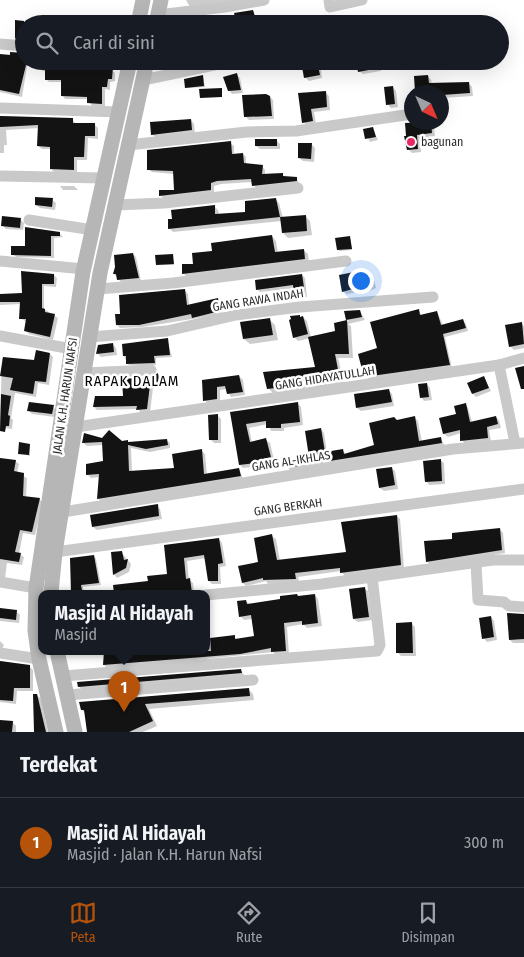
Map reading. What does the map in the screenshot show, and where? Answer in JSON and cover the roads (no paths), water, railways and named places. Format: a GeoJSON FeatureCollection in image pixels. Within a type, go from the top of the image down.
{"type":"FeatureCollection","features":[{"type":"Feature","properties":{"kind":"main road"},"geometry":{"type":"LineString","coordinates":[[140,15],[143,0]]}},
{"type":"Feature","properties":{"kind":"main road","name":"JALAN K.H. HARUN NAFSI"},"geometry":{"type":"LineString","coordinates":[[38,650],[36,588],[75,322],[92,230],[119,112],[125,70]]}},
{"type":"Feature","properties":{"kind":"main road","name":"JALAN K.H. HARUN NAFSI"},"geometry":{"type":"LineString","coordinates":[[51,590],[55,552],[63,512],[90,331],[145,70]]}},
{"type":"Feature","properties":{"kind":"main road"},"geometry":{"type":"LineString","coordinates":[[75,322],[90,331]]}},
{"type":"Feature","properties":{"kind":"main road","name":"JALAN K.H. HARUN NAFSI"},"geometry":{"type":"LineString","coordinates":[[39,655],[56,732]]}},
{"type":"Feature","properties":{"kind":"main road"},"geometry":{"type":"LineString","coordinates":[[58,655],[75,732]]}},
{"type":"Feature","properties":{"kind":"street"},"geometry":{"type":"LineString","coordinates":[[159,13],[224,7],[264,0]]}},
{"type":"Feature","properties":{"kind":"street"},"geometry":{"type":"LineString","coordinates":[[329,0],[330,6],[362,0]]}},
{"type":"Feature","properties":{"kind":"street"},"geometry":{"type":"LineString","coordinates":[[0,44],[15,45]]}},
{"type":"Feature","properties":{"kind":"street"},"geometry":{"type":"LineString","coordinates":[[142,80],[190,70]]}},
{"type":"Feature","properties":{"kind":"street"},"geometry":{"type":"LineString","coordinates":[[0,108],[119,112]]}},
{"type":"Feature","properties":{"kind":"street"},"geometry":{"type":"LineString","coordinates":[[128,145],[247,132],[296,131],[404,115]]}},
{"type":"Feature","properties":{"kind":"street"},"geometry":{"type":"LineString","coordinates":[[0,176],[104,178]]}},
{"type":"Feature","properties":{"kind":"street"},"geometry":{"type":"LineString","coordinates":[[116,205],[164,203],[298,188]]}},
{"type":"Feature","properties":{"kind":"street"},"geometry":{"type":"LineString","coordinates":[[29,220],[92,230]]}},
{"type":"Feature","properties":{"kind":"street"},"geometry":{"type":"LineString","coordinates":[[98,289],[173,283],[346,261]]}},
{"type":"Feature","properties":{"kind":"street"},"geometry":{"type":"LineString","coordinates":[[0,262],[84,269]]}},
{"type":"Feature","properties":{"kind":"street","name":"GANG RAWA INDAH"},"geometry":{"type":"LineString","coordinates":[[90,331],[167,330],[236,314],[368,300],[433,297]]}},
{"type":"Feature","properties":{"kind":"street"},"geometry":{"type":"LineString","coordinates":[[0,336],[72,349]]}},
{"type":"Feature","properties":{"kind":"street","name":"GANG HIDAYATULLAH"},"geometry":{"type":"LineString","coordinates":[[76,427],[499,365],[524,358]]}},
{"type":"Feature","properties":{"kind":"street"},"geometry":{"type":"LineString","coordinates":[[499,365],[520,443]]}},
{"type":"Feature","properties":{"kind":"street"},"geometry":{"type":"LineString","coordinates":[[84,372],[151,370]]}},
{"type":"Feature","properties":{"kind":"street","name":"GANG AL-IKHLAS"},"geometry":{"type":"LineString","coordinates":[[63,512],[453,449],[520,443]]}},
{"type":"Feature","properties":{"kind":"street","name":"GANG BERKAH"},"geometry":{"type":"LineString","coordinates":[[55,552],[524,489]]}},
{"type":"Feature","properties":{"kind":"street"},"geometry":{"type":"LineString","coordinates":[[210,595],[372,577],[476,563],[524,560]]}},
{"type":"Feature","properties":{"kind":"street"},"geometry":{"type":"LineString","coordinates":[[476,563],[478,600],[504,602],[509,606],[524,606]]}},
{"type":"Feature","properties":{"kind":"street"},"geometry":{"type":"LineString","coordinates":[[63,676],[377,652],[380,644],[372,577]]}},
{"type":"Feature","properties":{"kind":"street"},"geometry":{"type":"LineString","coordinates":[[0,582],[36,588]]}},
{"type":"Feature","properties":{"kind":"street"},"geometry":{"type":"LineString","coordinates":[[0,653],[39,659]]}},
{"type":"Feature","properties":{"kind":"street"},"geometry":{"type":"LineString","coordinates":[[67,695],[253,680]]}},
{"type":"Feature","properties":{"kind":"place","name":"bagunan"},"geometry":{"type":"Point","coordinates":[411,142]}},
{"type":"Feature","properties":{"kind":"place","name":"Masjid Al Hidayah"},"geometry":{"type":"Point","coordinates":[124,712]}},
{"type":"Feature","properties":{"kind":"district","name":"RAPAK DALAM"},"geometry":{"type":"Point","coordinates":[132,381]}}]}
